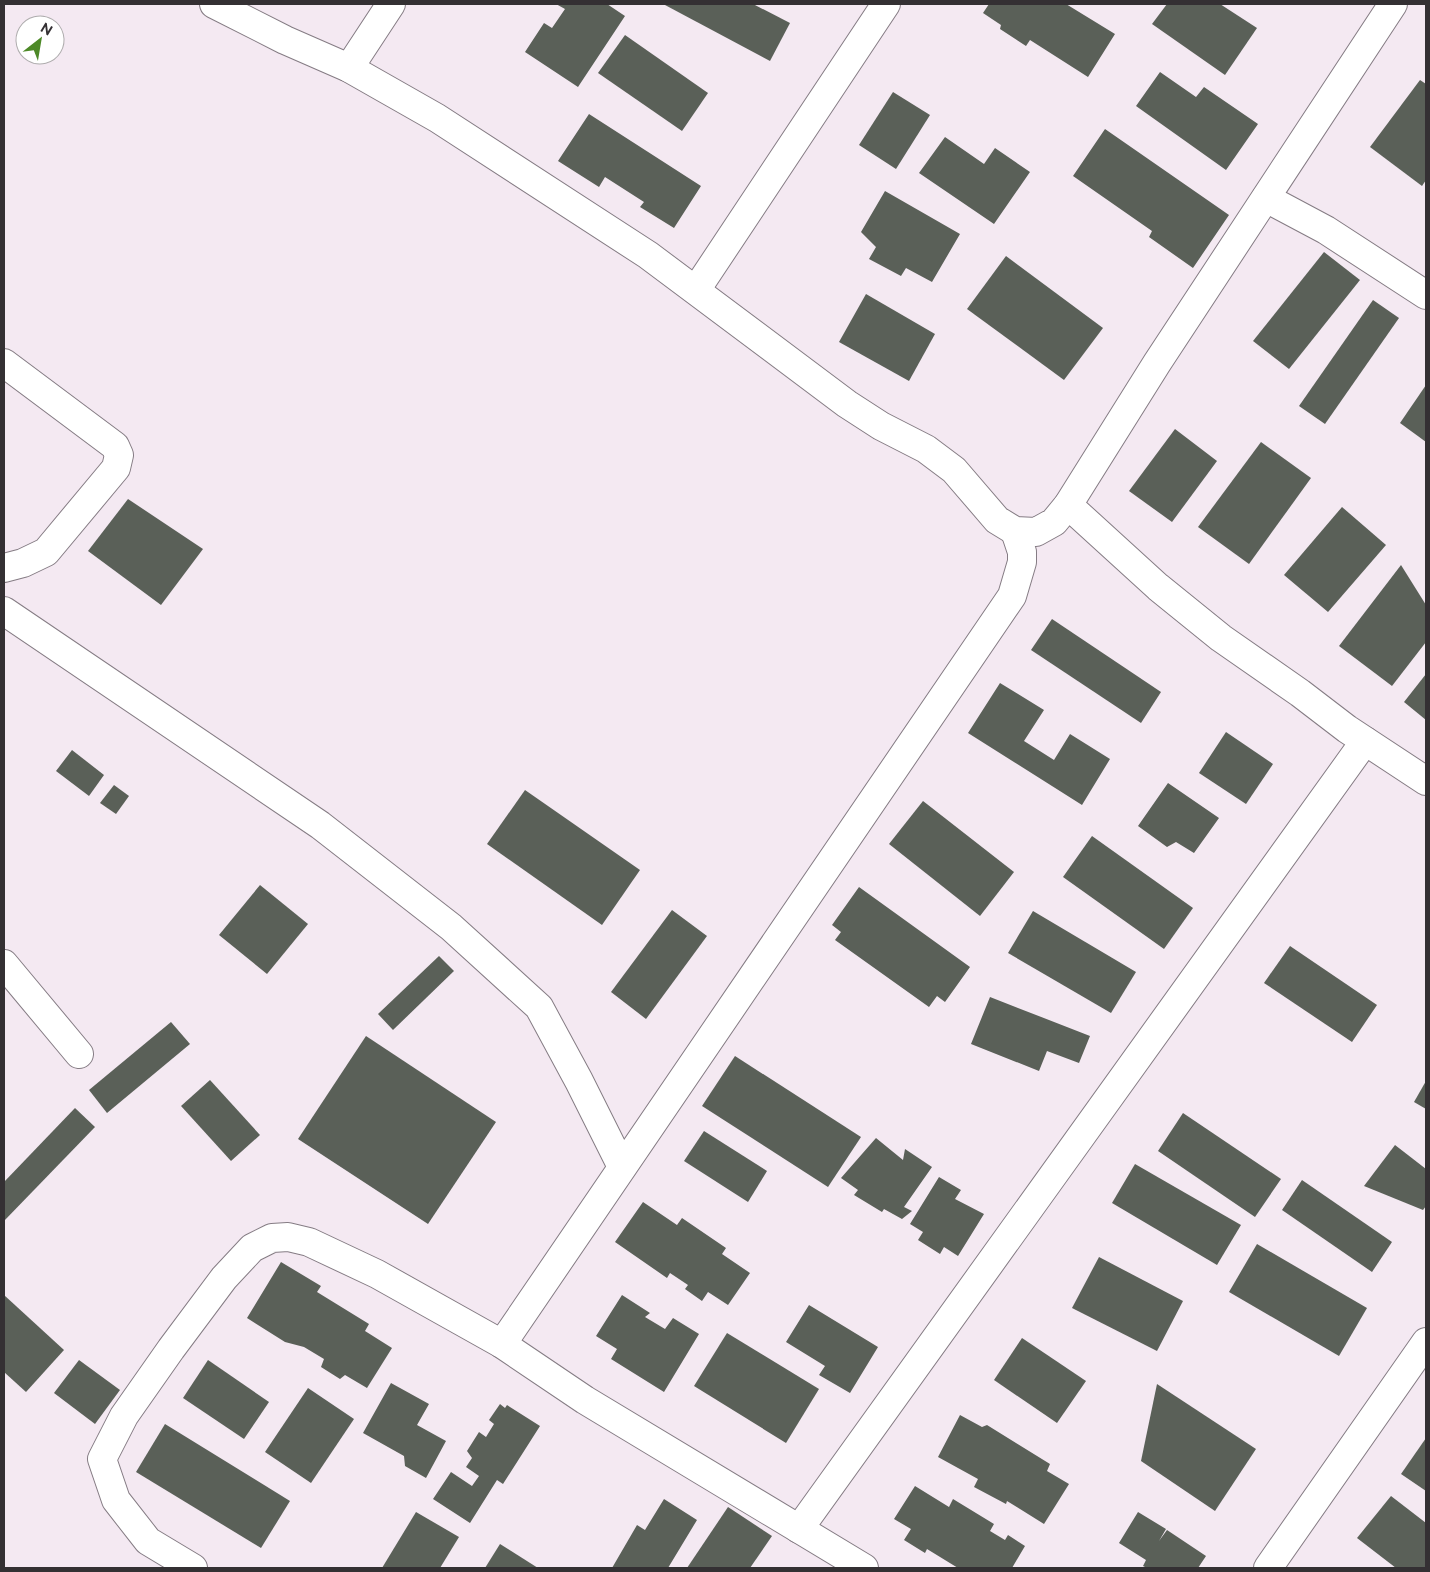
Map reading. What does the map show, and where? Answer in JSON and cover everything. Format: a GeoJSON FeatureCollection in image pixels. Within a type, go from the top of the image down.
{"type":"FeatureCollection","features":[{"type":"Feature","properties":{"kind":"street"},"geometry":{"type":"LineString","coordinates":[[214,4],[285,40],[349,68],[437,118],[648,255],[847,404],[881,426],[926,449],[954,470],[997,520],[1014,532],[1022,552],[1022,562],[1012,596],[502,1344]]}},
{"type":"Feature","properties":{"kind":"street"},"geometry":{"type":"LineString","coordinates":[[349,68],[391,4]]}},
{"type":"Feature","properties":{"kind":"street"},"geometry":{"type":"LineString","coordinates":[[696,290],[886,4]]}},
{"type":"Feature","properties":{"kind":"street"},"geometry":{"type":"LineString","coordinates":[[1014,532],[1036,532],[1054,522],[1068,506],[1157,363],[1393,4]]}},
{"type":"Feature","properties":{"kind":"street"},"geometry":{"type":"LineString","coordinates":[[1266,198],[1326,230],[1426,295]]}},
{"type":"Feature","properties":{"kind":"street"},"geometry":{"type":"LineString","coordinates":[[4,364],[115,446],[119,455],[116,468],[46,552],[23,564],[4,568]]}},
{"type":"Feature","properties":{"kind":"street"},"geometry":{"type":"LineString","coordinates":[[1068,506],[1158,587],[1221,638],[1366,741],[1426,781]]}},
{"type":"Feature","properties":{"kind":"street"},"geometry":{"type":"LineString","coordinates":[[4,611],[320,825],[451,927],[539,1007],[622,1167]]}},
{"type":"Feature","properties":{"kind":"street"},"geometry":{"type":"LineString","coordinates":[[799,1529],[1366,741]]}},
{"type":"Feature","properties":{"kind":"street"},"geometry":{"type":"LineString","coordinates":[[4,964],[79,1054]]}},
{"type":"Feature","properties":{"kind":"street"},"geometry":{"type":"LineString","coordinates":[[193,1568],[148,1541],[116,1500],[102,1459],[124,1416],[171,1348],[224,1278],[252,1248],[272,1238],[288,1237],[308,1242],[377,1274],[502,1344],[585,1400],[864,1568]]}},
{"type":"Feature","properties":{"kind":"street"},"geometry":{"type":"LineString","coordinates":[[1268,1568],[1424,1351]]}},
{"type":"Feature","properties":{"kind":"building"},"geometry":{"type":"Polygon","coordinates":[[[556,4],[607,4],[625,16],[578,87],[525,52],[544,23],[552,28],[565,9],[556,4]]]}},
{"type":"Feature","properties":{"kind":"building"},"geometry":{"type":"Polygon","coordinates":[[[665,4],[753,4],[790,23],[770,61],[665,4]]]}},
{"type":"Feature","properties":{"kind":"building"},"geometry":{"type":"Polygon","coordinates":[[[989,4],[1066,4],[1115,34],[1088,77],[1030,40],[1026,46],[1000,29],[1001,25],[983,13],[989,4]]]}},
{"type":"Feature","properties":{"kind":"building"},"geometry":{"type":"Polygon","coordinates":[[[1167,4],[1220,4],[1257,28],[1225,75],[1152,24],[1167,4]]]}},
{"type":"Feature","properties":{"kind":"building"},"geometry":{"type":"Polygon","coordinates":[[[625,35],[708,93],[682,131],[598,73],[625,35]]]}},
{"type":"Feature","properties":{"kind":"building"},"geometry":{"type":"Polygon","coordinates":[[[1160,72],[1196,97],[1204,87],[1258,124],[1226,170],[1136,106],[1160,72]]]}},
{"type":"Feature","properties":{"kind":"building"},"geometry":{"type":"Polygon","coordinates":[[[1420,80],[1426,84],[1426,180],[1422,186],[1370,147],[1420,80]]]}},
{"type":"Feature","properties":{"kind":"building"},"geometry":{"type":"Polygon","coordinates":[[[893,92],[930,115],[896,169],[859,145],[893,92]]]}},
{"type":"Feature","properties":{"kind":"building"},"geometry":{"type":"Polygon","coordinates":[[[589,114],[701,186],[674,228],[640,207],[644,202],[605,177],[599,187],[558,161],[589,114]]]}},
{"type":"Feature","properties":{"kind":"building"},"geometry":{"type":"Polygon","coordinates":[[[1105,129],[1229,215],[1193,268],[1149,237],[1152,231],[1073,176],[1105,129]]]}},
{"type":"Feature","properties":{"kind":"building"},"geometry":{"type":"Polygon","coordinates":[[[945,137],[984,164],[995,148],[1030,172],[994,224],[919,173],[945,137]]]}},
{"type":"Feature","properties":{"kind":"building"},"geometry":{"type":"Polygon","coordinates":[[[885,191],[960,234],[932,282],[906,268],[901,276],[869,259],[876,247],[861,232],[885,191]]]}},
{"type":"Feature","properties":{"kind":"building"},"geometry":{"type":"Polygon","coordinates":[[[1324,252],[1360,280],[1289,369],[1253,341],[1324,252]]]}},
{"type":"Feature","properties":{"kind":"building"},"geometry":{"type":"Polygon","coordinates":[[[1006,256],[1103,328],[1064,380],[967,309],[1006,256]]]}},
{"type":"Feature","properties":{"kind":"building"},"geometry":{"type":"Polygon","coordinates":[[[866,294],[935,334],[909,381],[839,342],[866,294]]]}},
{"type":"Feature","properties":{"kind":"building"},"geometry":{"type":"Polygon","coordinates":[[[1373,300],[1399,318],[1325,424],[1299,406],[1373,300]]]}},
{"type":"Feature","properties":{"kind":"building"},"geometry":{"type":"Polygon","coordinates":[[[1426,385],[1426,442],[1400,423],[1426,385]]]}},
{"type":"Feature","properties":{"kind":"building"},"geometry":{"type":"Polygon","coordinates":[[[1175,429],[1217,461],[1172,522],[1129,491],[1175,429]]]}},
{"type":"Feature","properties":{"kind":"building"},"geometry":{"type":"Polygon","coordinates":[[[1261,442],[1311,478],[1249,564],[1198,527],[1261,442]]]}},
{"type":"Feature","properties":{"kind":"building"},"geometry":{"type":"Polygon","coordinates":[[[128,499],[203,549],[161,605],[88,551],[128,499]]]}},
{"type":"Feature","properties":{"kind":"building"},"geometry":{"type":"Polygon","coordinates":[[[1342,507],[1386,545],[1328,612],[1284,575],[1342,507]]]}},
{"type":"Feature","properties":{"kind":"building"},"geometry":{"type":"Polygon","coordinates":[[[1401,565],[1426,605],[1426,642],[1392,686],[1339,646],[1401,565]]]}},
{"type":"Feature","properties":{"kind":"building"},"geometry":{"type":"Polygon","coordinates":[[[1052,619],[1161,692],[1141,723],[1031,650],[1052,619]]]}},
{"type":"Feature","properties":{"kind":"building"},"geometry":{"type":"Polygon","coordinates":[[[1426,674],[1426,720],[1404,702],[1426,674]]]}},
{"type":"Feature","properties":{"kind":"building"},"geometry":{"type":"Polygon","coordinates":[[[1000,683],[1044,710],[1024,741],[1054,760],[1070,734],[1110,759],[1082,805],[968,733],[1000,683]]]}},
{"type":"Feature","properties":{"kind":"building"},"geometry":{"type":"Polygon","coordinates":[[[1226,732],[1273,764],[1246,804],[1199,773],[1226,732]]]}},
{"type":"Feature","properties":{"kind":"building"},"geometry":{"type":"Polygon","coordinates":[[[72,750],[104,775],[89,796],[56,771],[72,750]]]}},
{"type":"Feature","properties":{"kind":"building"},"geometry":{"type":"Polygon","coordinates":[[[1168,783],[1219,818],[1194,853],[1176,842],[1167,847],[1138,826],[1168,783]]]}},
{"type":"Feature","properties":{"kind":"building"},"geometry":{"type":"Polygon","coordinates":[[[114,785],[129,796],[116,814],[100,803],[114,785]]]}},
{"type":"Feature","properties":{"kind":"building"},"geometry":{"type":"Polygon","coordinates":[[[525,790],[640,870],[602,925],[487,844],[525,790]]]}},
{"type":"Feature","properties":{"kind":"building"},"geometry":{"type":"Polygon","coordinates":[[[923,801],[1014,872],[980,916],[889,844],[923,801]]]}},
{"type":"Feature","properties":{"kind":"building"},"geometry":{"type":"Polygon","coordinates":[[[1092,836],[1193,908],[1164,949],[1063,877],[1092,836]]]}},
{"type":"Feature","properties":{"kind":"building"},"geometry":{"type":"Polygon","coordinates":[[[260,885],[308,924],[267,974],[219,935],[260,885]]]}},
{"type":"Feature","properties":{"kind":"building"},"geometry":{"type":"Polygon","coordinates":[[[859,887],[970,967],[945,1002],[937,996],[929,1007],[835,940],[841,932],[832,925],[859,887]]]}},
{"type":"Feature","properties":{"kind":"building"},"geometry":{"type":"Polygon","coordinates":[[[672,910],[707,936],[646,1019],[611,992],[672,910]]]}},
{"type":"Feature","properties":{"kind":"building"},"geometry":{"type":"Polygon","coordinates":[[[1033,911],[1136,972],[1111,1013],[1008,953],[1033,911]]]}},
{"type":"Feature","properties":{"kind":"building"},"geometry":{"type":"Polygon","coordinates":[[[1290,946],[1377,1005],[1352,1042],[1264,983],[1290,946]]]}},
{"type":"Feature","properties":{"kind":"building"},"geometry":{"type":"Polygon","coordinates":[[[439,956],[454,971],[393,1030],[378,1014],[439,956]]]}},
{"type":"Feature","properties":{"kind":"building"},"geometry":{"type":"Polygon","coordinates":[[[990,997],[1090,1036],[1079,1063],[1047,1051],[1039,1071],[971,1044],[990,997]]]}},
{"type":"Feature","properties":{"kind":"building"},"geometry":{"type":"Polygon","coordinates":[[[171,1022],[190,1044],[107,1113],[89,1090],[171,1022]]]}},
{"type":"Feature","properties":{"kind":"building"},"geometry":{"type":"Polygon","coordinates":[[[366,1036],[496,1122],[428,1224],[298,1139],[366,1036]]]}},
{"type":"Feature","properties":{"kind":"building"},"geometry":{"type":"Polygon","coordinates":[[[735,1056],[861,1137],[828,1187],[702,1106],[735,1056]]]}},
{"type":"Feature","properties":{"kind":"building"},"geometry":{"type":"Polygon","coordinates":[[[210,1080],[260,1135],[231,1161],[181,1106],[210,1080]]]}},
{"type":"Feature","properties":{"kind":"building"},"geometry":{"type":"Polygon","coordinates":[[[1426,1081],[1426,1109],[1414,1102],[1426,1081]]]}},
{"type":"Feature","properties":{"kind":"building"},"geometry":{"type":"Polygon","coordinates":[[[75,1108],[95,1127],[4,1221],[4,1182],[75,1108]]]}},
{"type":"Feature","properties":{"kind":"building"},"geometry":{"type":"Polygon","coordinates":[[[1183,1113],[1281,1179],[1255,1217],[1158,1151],[1183,1113]]]}},
{"type":"Feature","properties":{"kind":"building"},"geometry":{"type":"Polygon","coordinates":[[[704,1131],[767,1171],[748,1202],[684,1161],[704,1131]]]}},
{"type":"Feature","properties":{"kind":"building"},"geometry":{"type":"Polygon","coordinates":[[[876,1138],[903,1160],[905,1149],[932,1167],[904,1207],[912,1211],[902,1219],[884,1209],[882,1212],[854,1195],[858,1190],[841,1178],[876,1138]]]}},
{"type":"Feature","properties":{"kind":"building"},"geometry":{"type":"Polygon","coordinates":[[[1395,1145],[1426,1169],[1426,1206],[1423,1210],[1364,1186],[1395,1145]]]}},
{"type":"Feature","properties":{"kind":"building"},"geometry":{"type":"Polygon","coordinates":[[[1135,1164],[1241,1225],[1217,1265],[1112,1203],[1135,1164]]]}},
{"type":"Feature","properties":{"kind":"building"},"geometry":{"type":"Polygon","coordinates":[[[939,1177],[961,1190],[955,1199],[984,1214],[958,1256],[944,1247],[940,1254],[918,1240],[923,1232],[910,1224],[939,1177]]]}},
{"type":"Feature","properties":{"kind":"building"},"geometry":{"type":"Polygon","coordinates":[[[1302,1180],[1392,1242],[1372,1272],[1282,1210],[1302,1180]]]}},
{"type":"Feature","properties":{"kind":"building"},"geometry":{"type":"Polygon","coordinates":[[[643,1202],[677,1225],[682,1218],[726,1248],[722,1254],[750,1273],[728,1305],[708,1292],[702,1301],[685,1289],[688,1285],[670,1273],[667,1278],[615,1242],[643,1202]]]}},
{"type":"Feature","properties":{"kind":"building"},"geometry":{"type":"Polygon","coordinates":[[[1257,1244],[1367,1308],[1339,1356],[1229,1292],[1257,1244]]]}},
{"type":"Feature","properties":{"kind":"building"},"geometry":{"type":"Polygon","coordinates":[[[1099,1257],[1183,1301],[1157,1351],[1072,1308],[1099,1257]]]}},
{"type":"Feature","properties":{"kind":"building"},"geometry":{"type":"Polygon","coordinates":[[[281,1262],[321,1286],[317,1292],[369,1324],[365,1331],[392,1348],[367,1388],[345,1375],[340,1379],[321,1367],[324,1359],[304,1347],[285,1342],[247,1318],[281,1262]]]}},
{"type":"Feature","properties":{"kind":"building"},"geometry":{"type":"Polygon","coordinates":[[[4,1295],[64,1350],[26,1392],[4,1372],[4,1295]]]}},
{"type":"Feature","properties":{"kind":"building"},"geometry":{"type":"Polygon","coordinates":[[[622,1295],[650,1313],[645,1317],[665,1329],[673,1318],[699,1334],[664,1392],[611,1359],[617,1349],[596,1336],[622,1295]]]}},
{"type":"Feature","properties":{"kind":"building"},"geometry":{"type":"Polygon","coordinates":[[[809,1305],[878,1347],[850,1393],[819,1375],[825,1366],[786,1342],[809,1305]]]}},
{"type":"Feature","properties":{"kind":"building"},"geometry":{"type":"Polygon","coordinates":[[[727,1333],[819,1389],[786,1443],[694,1386],[727,1333]]]}},
{"type":"Feature","properties":{"kind":"building"},"geometry":{"type":"Polygon","coordinates":[[[1022,1338],[1086,1381],[1057,1423],[994,1380],[1022,1338]]]}},
{"type":"Feature","properties":{"kind":"building"},"geometry":{"type":"Polygon","coordinates":[[[79,1360],[120,1390],[95,1424],[54,1393],[79,1360]]]}},
{"type":"Feature","properties":{"kind":"building"},"geometry":{"type":"Polygon","coordinates":[[[208,1360],[269,1402],[244,1439],[183,1398],[208,1360]]]}},
{"type":"Feature","properties":{"kind":"building"},"geometry":{"type":"Polygon","coordinates":[[[391,1383],[429,1404],[417,1425],[446,1441],[426,1478],[405,1466],[404,1456],[363,1433],[391,1383]]]}},
{"type":"Feature","properties":{"kind":"building"},"geometry":{"type":"Polygon","coordinates":[[[1157,1384],[1256,1449],[1215,1511],[1141,1461],[1157,1384]]]}},
{"type":"Feature","properties":{"kind":"building"},"geometry":{"type":"Polygon","coordinates":[[[308,1388],[354,1419],[311,1483],[265,1452],[308,1388]]]}},
{"type":"Feature","properties":{"kind":"building"},"geometry":{"type":"Polygon","coordinates":[[[500,1404],[505,1408],[507,1405],[540,1426],[503,1484],[497,1480],[470,1523],[433,1499],[451,1472],[472,1486],[479,1476],[466,1467],[472,1458],[467,1451],[479,1432],[486,1437],[494,1424],[489,1420],[500,1404]]]}},
{"type":"Feature","properties":{"kind":"building"},"geometry":{"type":"Polygon","coordinates":[[[960,1415],[982,1427],[987,1425],[1050,1464],[1047,1471],[1069,1484],[1044,1524],[1007,1501],[1006,1504],[974,1487],[978,1479],[938,1457],[960,1415]]]}},
{"type":"Feature","properties":{"kind":"building"},"geometry":{"type":"Polygon","coordinates":[[[165,1424],[290,1501],[261,1548],[136,1472],[165,1424]]]}},
{"type":"Feature","properties":{"kind":"building"},"geometry":{"type":"Polygon","coordinates":[[[1426,1438],[1426,1491],[1401,1474],[1426,1438]]]}},
{"type":"Feature","properties":{"kind":"building"},"geometry":{"type":"Polygon","coordinates":[[[915,1486],[949,1507],[953,1499],[994,1524],[990,1531],[1005,1540],[1008,1535],[1025,1546],[1012,1568],[958,1568],[927,1549],[925,1553],[904,1540],[911,1529],[894,1519],[915,1486]]]}},
{"type":"Feature","properties":{"kind":"building"},"geometry":{"type":"Polygon","coordinates":[[[1391,1496],[1426,1523],[1426,1568],[1396,1568],[1357,1538],[1391,1496]]]}},
{"type":"Feature","properties":{"kind":"building"},"geometry":{"type":"Polygon","coordinates":[[[664,1499],[697,1520],[668,1568],[612,1568],[637,1525],[645,1530],[664,1499]]]}},
{"type":"Feature","properties":{"kind":"building"},"geometry":{"type":"Polygon","coordinates":[[[728,1507],[772,1536],[750,1568],[687,1568],[728,1507]]]}},
{"type":"Feature","properties":{"kind":"building"},"geometry":{"type":"Polygon","coordinates":[[[416,1512],[459,1537],[440,1568],[382,1568],[416,1512]]]}},
{"type":"Feature","properties":{"kind":"building"},"geometry":{"type":"Polygon","coordinates":[[[1138,1512],[1166,1529],[1159,1541],[1167,1530],[1206,1556],[1198,1568],[1147,1568],[1143,1566],[1146,1560],[1119,1543],[1138,1512]]]}},
{"type":"Feature","properties":{"kind":"building"},"geometry":{"type":"Polygon","coordinates":[[[500,1544],[538,1568],[485,1568],[500,1544]]]}}]}
